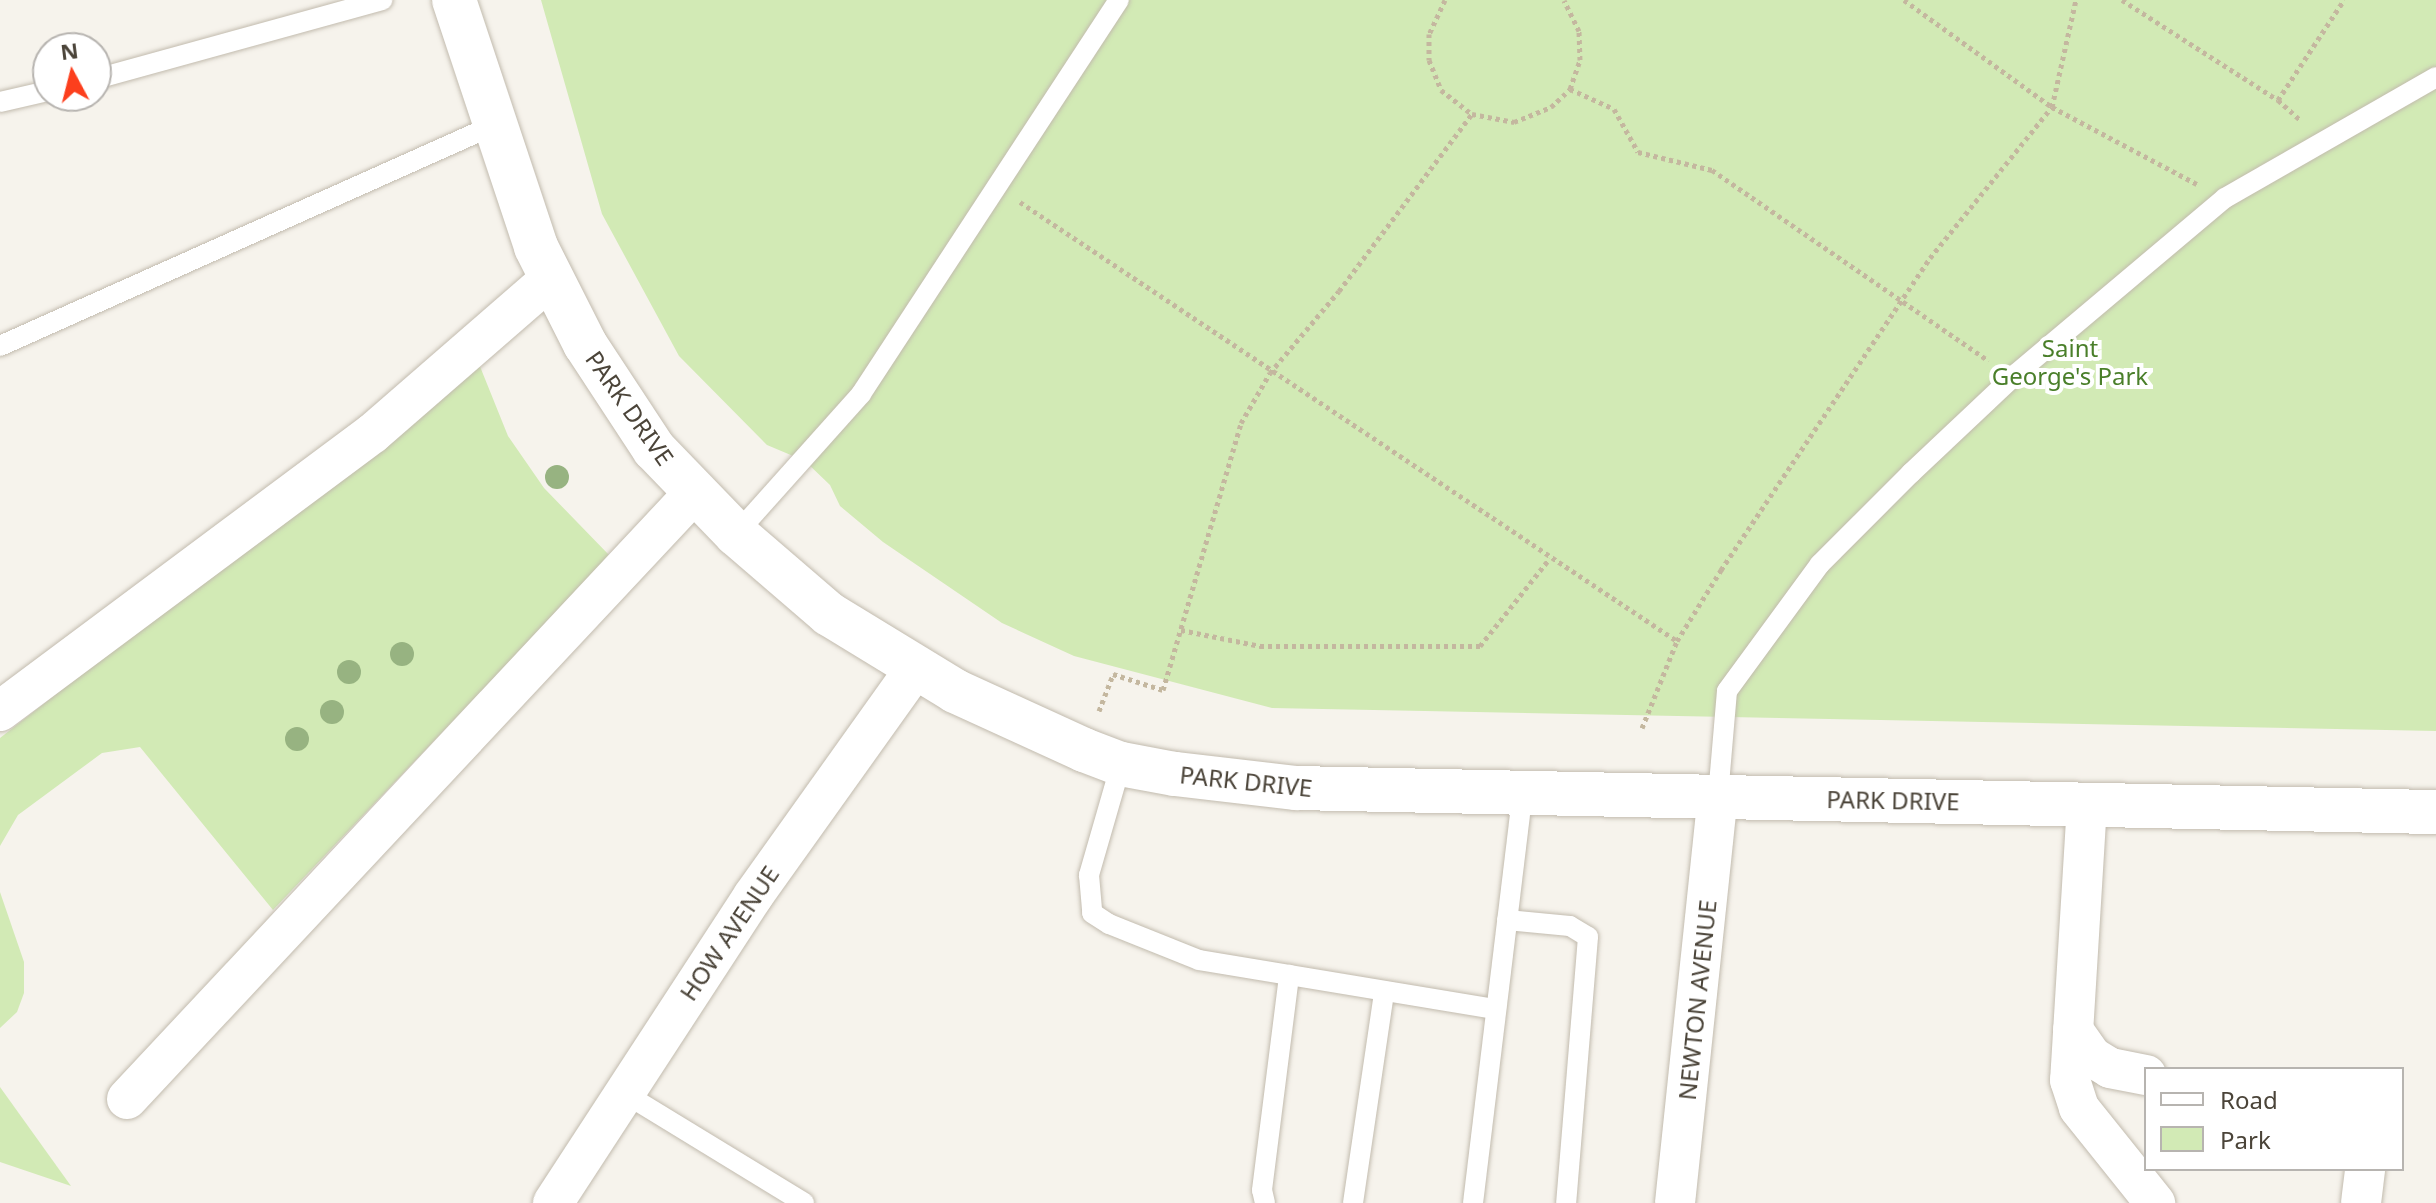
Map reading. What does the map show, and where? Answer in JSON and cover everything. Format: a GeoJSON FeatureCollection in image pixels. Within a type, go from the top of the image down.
{"type":"FeatureCollection","features":[{"type":"Feature","properties":{"kind":"street","name":"PARK DRIVE"},"geometry":{"type":"LineString","coordinates":[[454,0],[494,125],[551,278],[585,344],[654,449],[736,534],[829,614],[915,669],[1102,757],[1296,788],[2436,812]]}},
{"type":"Feature","properties":{"kind":"street"},"geometry":{"type":"LineString","coordinates":[[0,711],[373,433],[551,278]]}},
{"type":"Feature","properties":{"kind":"street"},"geometry":{"type":"LineString","coordinates":[[127,1099],[694,493]]}},
{"type":"Feature","properties":{"kind":"street","name":"HOW AVENUE"},"geometry":{"type":"LineString","coordinates":[[553,1203],[753,896],[915,669]]}},
{"type":"Feature","properties":{"kind":"street","name":"NEWTON AVENUE"},"geometry":{"type":"LineString","coordinates":[[1675,1203],[1718,796]]}},
{"type":"Feature","properties":{"kind":"street"},"geometry":{"type":"LineString","coordinates":[[2087,804],[2073,1030],[2067,1062],[2079,1108],[2155,1203]]}},
{"type":"Feature","properties":{"kind":"street"},"geometry":{"type":"LineString","coordinates":[[2073,1030],[2092,1057],[2110,1068],[2144,1075]]}},
{"type":"Feature","properties":{"kind":"street"},"geometry":{"type":"LineString","coordinates":[[2361,1203],[2365,1171]]}},
{"type":"Feature","properties":{"kind":"lane"},"geometry":{"type":"LineString","coordinates":[[112,75],[382,0]]}},
{"type":"Feature","properties":{"kind":"lane"},"geometry":{"type":"LineString","coordinates":[[736,534],[861,394],[999,188],[1119,0]]}},
{"type":"Feature","properties":{"kind":"lane"},"geometry":{"type":"LineString","coordinates":[[1718,796],[1727,691],[1820,564],[2016,374],[2225,198],[2436,77]]}},
{"type":"Feature","properties":{"kind":"lane"},"geometry":{"type":"LineString","coordinates":[[0,102],[32,95]]}},
{"type":"Feature","properties":{"kind":"lane"},"geometry":{"type":"LineString","coordinates":[[0,346],[494,125]]}},
{"type":"Feature","properties":{"kind":"lane"},"geometry":{"type":"LineString","coordinates":[[1102,757],[1089,875],[1092,913],[1199,960],[1384,993],[1496,1009]]}},
{"type":"Feature","properties":{"kind":"lane"},"geometry":{"type":"LineString","coordinates":[[1473,1203],[1523,792]]}},
{"type":"Feature","properties":{"kind":"lane"},"geometry":{"type":"LineString","coordinates":[[1507,920],[1570,926],[1588,937],[1566,1203]]}},
{"type":"Feature","properties":{"kind":"lane"},"geometry":{"type":"LineString","coordinates":[[1265,1203],[1262,1190],[1289,975]]}},
{"type":"Feature","properties":{"kind":"lane"},"geometry":{"type":"LineString","coordinates":[[1353,1203],[1384,993]]}},
{"type":"Feature","properties":{"kind":"lane"},"geometry":{"type":"LineString","coordinates":[[624,1093],[804,1203]]}},
{"type":"Feature","properties":{"kind":"path"},"geometry":{"type":"LineString","coordinates":[[1445,0],[1429,34],[1429,60],[1441,90],[1472,114],[1514,122],[1551,107],[1570,89],[1580,60],[1579,31],[1564,0]]}},
{"type":"Feature","properties":{"kind":"path"},"geometry":{"type":"LineString","coordinates":[[1904,0],[2052,107],[2225,198]]}},
{"type":"Feature","properties":{"kind":"path"},"geometry":{"type":"LineString","coordinates":[[1642,728],[1677,641],[1930,258],[2052,107],[2076,0]]}},
{"type":"Feature","properties":{"kind":"path"},"geometry":{"type":"LineString","coordinates":[[2122,0],[2278,100],[2322,141]]}},
{"type":"Feature","properties":{"kind":"path"},"geometry":{"type":"LineString","coordinates":[[2278,100],[2344,0]]}},
{"type":"Feature","properties":{"kind":"path"},"geometry":{"type":"LineString","coordinates":[[1570,89],[1614,109],[1638,152],[1712,170],[1980,357],[2016,374]]}},
{"type":"Feature","properties":{"kind":"path"},"geometry":{"type":"LineString","coordinates":[[1102,757],[1113,674],[1163,690],[1241,423],[1270,373],[1339,291],[1472,114]]}},
{"type":"Feature","properties":{"kind":"path"},"geometry":{"type":"LineString","coordinates":[[999,188],[1270,373],[1677,641]]}},
{"type":"Feature","properties":{"kind":"path"},"geometry":{"type":"LineString","coordinates":[[1181,630],[1260,646],[1480,646],[1550,558]]}},
{"type":"Feature","properties":{"kind":"green space","name":"Saint George's Park"},"geometry":{"type":"Polygon","coordinates":[[[541,0],[2436,0],[2436,731],[1272,708],[1074,656],[1002,623],[883,542],[840,506],[830,485],[805,461],[767,445],[679,356],[602,214],[541,0]]]}},
{"type":"Feature","properties":{"kind":"green space"},"geometry":{"type":"Polygon","coordinates":[[[479,364],[508,436],[544,488],[610,556],[273,910],[140,747],[102,753],[18,815],[0,846],[0,738],[479,364]]]}},
{"type":"Feature","properties":{"kind":"green space"},"geometry":{"type":"Polygon","coordinates":[[[0,892],[24,962],[24,993],[17,1012],[0,1028],[0,892]]]}},
{"type":"Feature","properties":{"kind":"green space"},"geometry":{"type":"Polygon","coordinates":[[[0,1087],[71,1186],[0,1162],[0,1087]]]}}]}
